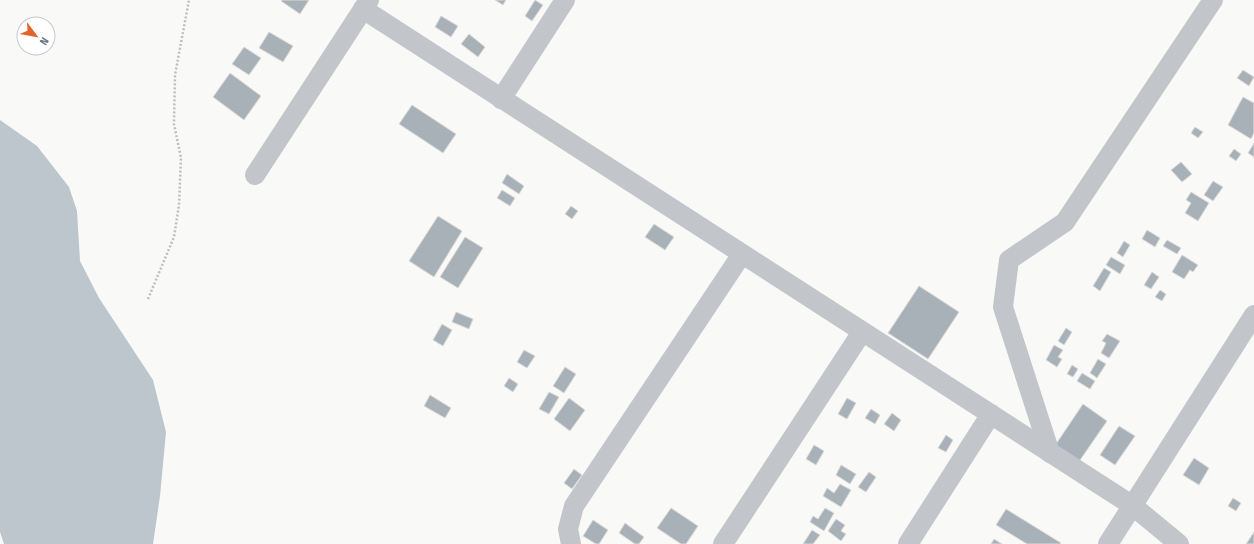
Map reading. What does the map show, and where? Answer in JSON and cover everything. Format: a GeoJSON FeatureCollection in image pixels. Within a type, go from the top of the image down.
{"type":"FeatureCollection","features":[{"type":"Feature","properties":{"kind":"street"},"geometry":{"type":"LineString","coordinates":[[501,99],[565,0]]}},
{"type":"Feature","properties":{"kind":"street"},"geometry":{"type":"LineString","coordinates":[[1050,453],[1003,307],[1009,260],[1065,222],[1213,0]]}},
{"type":"Feature","properties":{"kind":"street"},"geometry":{"type":"LineString","coordinates":[[255,175],[366,5],[501,99],[1133,506],[1179,544]]}},
{"type":"Feature","properties":{"kind":"street"},"geometry":{"type":"LineString","coordinates":[[571,544],[568,529],[574,506],[742,254]]}},
{"type":"Feature","properties":{"kind":"street"},"geometry":{"type":"LineString","coordinates":[[1108,544],[1254,315]]}},
{"type":"Feature","properties":{"kind":"street"},"geometry":{"type":"LineString","coordinates":[[723,544],[862,332]]}},
{"type":"Feature","properties":{"kind":"street"},"geometry":{"type":"LineString","coordinates":[[908,544],[991,414]]}},
{"type":"Feature","properties":{"kind":"path"},"geometry":{"type":"LineString","coordinates":[[148,299],[174,237],[179,205],[181,158],[174,124],[175,74],[189,0]]}},
{"type":"Feature","properties":{"kind":"shaded area"},"geometry":{"type":"Polygon","coordinates":[[[0,120],[37,146],[69,187],[77,211],[80,261],[99,298],[153,380],[166,432],[160,496],[153,544],[4,544],[0,532],[0,120]]]}},
{"type":"Feature","properties":{"kind":"building"},"geometry":{"type":"Polygon","coordinates":[[[309,0],[300,14],[281,1],[309,0]]]}},
{"type":"Feature","properties":{"kind":"building"},"geometry":{"type":"Polygon","coordinates":[[[495,0],[506,0],[503,5],[495,0]]]}},
{"type":"Feature","properties":{"kind":"building"},"geometry":{"type":"Polygon","coordinates":[[[535,0],[543,5],[532,21],[525,16],[535,0]]]}},
{"type":"Feature","properties":{"kind":"building"},"geometry":{"type":"Polygon","coordinates":[[[441,16],[458,26],[451,37],[435,27],[441,16]]]}},
{"type":"Feature","properties":{"kind":"building"},"geometry":{"type":"Polygon","coordinates":[[[269,32],[293,46],[283,62],[259,48],[269,32]]]}},
{"type":"Feature","properties":{"kind":"building"},"geometry":{"type":"Polygon","coordinates":[[[469,34],[485,47],[478,57],[461,44],[469,34]]]}},
{"type":"Feature","properties":{"kind":"building"},"geometry":{"type":"Polygon","coordinates":[[[244,47],[261,58],[249,75],[232,64],[244,47]]]}},
{"type":"Feature","properties":{"kind":"building"},"geometry":{"type":"Polygon","coordinates":[[[1243,70],[1254,77],[1249,86],[1237,78],[1243,70]]]}},
{"type":"Feature","properties":{"kind":"building"},"geometry":{"type":"Polygon","coordinates":[[[230,73],[261,96],[244,120],[213,97],[230,73]]]}},
{"type":"Feature","properties":{"kind":"building"},"geometry":{"type":"Polygon","coordinates":[[[1243,97],[1254,103],[1254,133],[1251,139],[1228,125],[1243,97]]]}},
{"type":"Feature","properties":{"kind":"building"},"geometry":{"type":"Polygon","coordinates":[[[412,105],[456,134],[443,153],[399,124],[412,105]]]}},
{"type":"Feature","properties":{"kind":"building"},"geometry":{"type":"Polygon","coordinates":[[[1195,127],[1203,132],[1198,138],[1191,133],[1195,127]]]}},
{"type":"Feature","properties":{"kind":"building"},"geometry":{"type":"Polygon","coordinates":[[[1254,143],[1254,157],[1248,153],[1254,143]]]}},
{"type":"Feature","properties":{"kind":"building"},"geometry":{"type":"Polygon","coordinates":[[[1234,149],[1241,154],[1236,161],[1229,156],[1234,149]]]}},
{"type":"Feature","properties":{"kind":"building"},"geometry":{"type":"Polygon","coordinates":[[[1181,162],[1192,174],[1182,182],[1171,170],[1181,162]]]}},
{"type":"Feature","properties":{"kind":"building"},"geometry":{"type":"Polygon","coordinates":[[[507,174],[524,186],[519,194],[502,183],[507,174]]]}},
{"type":"Feature","properties":{"kind":"building"},"geometry":{"type":"Polygon","coordinates":[[[1213,181],[1223,187],[1213,201],[1204,195],[1213,181]]]}},
{"type":"Feature","properties":{"kind":"building"},"geometry":{"type":"Polygon","coordinates":[[[502,190],[515,198],[510,206],[497,198],[502,190]]]}},
{"type":"Feature","properties":{"kind":"building"},"geometry":{"type":"Polygon","coordinates":[[[1191,192],[1209,203],[1198,221],[1185,213],[1191,203],[1186,200],[1191,192]]]}},
{"type":"Feature","properties":{"kind":"building"},"geometry":{"type":"Polygon","coordinates":[[[571,206],[578,211],[572,219],[565,214],[571,206]]]}},
{"type":"Feature","properties":{"kind":"building"},"geometry":{"type":"Polygon","coordinates":[[[438,216],[462,231],[434,277],[409,261],[438,216]]]}},
{"type":"Feature","properties":{"kind":"building"},"geometry":{"type":"Polygon","coordinates":[[[654,224],[674,237],[665,250],[645,237],[654,224]]]}},
{"type":"Feature","properties":{"kind":"building"},"geometry":{"type":"Polygon","coordinates":[[[1147,230],[1160,238],[1155,247],[1142,239],[1147,230]]]}},
{"type":"Feature","properties":{"kind":"building"},"geometry":{"type":"Polygon","coordinates":[[[465,237],[483,248],[458,288],[440,277],[465,237]]]}},
{"type":"Feature","properties":{"kind":"building"},"geometry":{"type":"Polygon","coordinates":[[[1167,240],[1181,248],[1177,254],[1163,246],[1167,240]]]}},
{"type":"Feature","properties":{"kind":"building"},"geometry":{"type":"Polygon","coordinates":[[[1124,241],[1130,245],[1123,257],[1117,253],[1124,241]]]}},
{"type":"Feature","properties":{"kind":"building"},"geometry":{"type":"Polygon","coordinates":[[[1182,255],[1198,265],[1193,272],[1190,270],[1184,279],[1172,272],[1182,255]]]}},
{"type":"Feature","properties":{"kind":"building"},"geometry":{"type":"Polygon","coordinates":[[[1111,257],[1125,265],[1120,274],[1106,265],[1111,257]]]}},
{"type":"Feature","properties":{"kind":"building"},"geometry":{"type":"Polygon","coordinates":[[[1104,268],[1111,272],[1100,291],[1093,286],[1104,268]]]}},
{"type":"Feature","properties":{"kind":"building"},"geometry":{"type":"Polygon","coordinates":[[[1152,272],[1159,277],[1151,289],[1144,285],[1152,272]]]}},
{"type":"Feature","properties":{"kind":"building"},"geometry":{"type":"Polygon","coordinates":[[[919,286],[959,312],[928,359],[888,333],[919,286]]]}},
{"type":"Feature","properties":{"kind":"building"},"geometry":{"type":"Polygon","coordinates":[[[1160,290],[1166,294],[1162,301],[1155,297],[1160,290]]]}},
{"type":"Feature","properties":{"kind":"building"},"geometry":{"type":"Polygon","coordinates":[[[456,312],[473,319],[469,329],[452,322],[456,312]]]}},
{"type":"Feature","properties":{"kind":"building"},"geometry":{"type":"Polygon","coordinates":[[[442,324],[452,330],[443,346],[433,340],[442,324]]]}},
{"type":"Feature","properties":{"kind":"building"},"geometry":{"type":"Polygon","coordinates":[[[1066,328],[1072,332],[1064,345],[1058,341],[1066,328]]]}},
{"type":"Feature","properties":{"kind":"building"},"geometry":{"type":"Polygon","coordinates":[[[1107,334],[1120,341],[1109,358],[1101,353],[1106,343],[1102,341],[1107,334]]]}},
{"type":"Feature","properties":{"kind":"building"},"geometry":{"type":"Polygon","coordinates":[[[1054,345],[1063,350],[1058,357],[1062,359],[1057,367],[1046,360],[1054,345]]]}},
{"type":"Feature","properties":{"kind":"building"},"geometry":{"type":"Polygon","coordinates":[[[524,350],[535,356],[527,368],[517,362],[524,350]]]}},
{"type":"Feature","properties":{"kind":"building"},"geometry":{"type":"Polygon","coordinates":[[[1098,359],[1106,364],[1097,378],[1090,373],[1098,359]]]}},
{"type":"Feature","properties":{"kind":"building"},"geometry":{"type":"Polygon","coordinates":[[[1072,365],[1078,369],[1073,377],[1067,374],[1072,365]]]}},
{"type":"Feature","properties":{"kind":"building"},"geometry":{"type":"Polygon","coordinates":[[[565,367],[576,374],[564,393],[553,386],[565,367]]]}},
{"type":"Feature","properties":{"kind":"building"},"geometry":{"type":"Polygon","coordinates":[[[1082,373],[1095,381],[1090,389],[1077,381],[1082,373]]]}},
{"type":"Feature","properties":{"kind":"building"},"geometry":{"type":"Polygon","coordinates":[[[509,378],[518,384],[513,392],[504,386],[509,378]]]}},
{"type":"Feature","properties":{"kind":"building"},"geometry":{"type":"Polygon","coordinates":[[[549,392],[559,397],[549,414],[539,409],[549,392]]]}},
{"type":"Feature","properties":{"kind":"building"},"geometry":{"type":"Polygon","coordinates":[[[430,395],[451,408],[445,418],[424,406],[430,395]]]}},
{"type":"Feature","properties":{"kind":"building"},"geometry":{"type":"Polygon","coordinates":[[[569,398],[585,410],[570,431],[554,419],[569,398]]]}},
{"type":"Feature","properties":{"kind":"building"},"geometry":{"type":"Polygon","coordinates":[[[847,398],[856,403],[847,419],[838,414],[847,398]]]}},
{"type":"Feature","properties":{"kind":"building"},"geometry":{"type":"Polygon","coordinates":[[[1083,404],[1107,421],[1078,463],[1054,447],[1083,404]]]}},
{"type":"Feature","properties":{"kind":"building"},"geometry":{"type":"Polygon","coordinates":[[[871,409],[880,415],[875,424],[865,418],[871,409]]]}},
{"type":"Feature","properties":{"kind":"building"},"geometry":{"type":"Polygon","coordinates":[[[892,413],[901,420],[894,431],[884,424],[892,413]]]}},
{"type":"Feature","properties":{"kind":"building"},"geometry":{"type":"Polygon","coordinates":[[[1119,426],[1135,436],[1115,465],[1100,455],[1119,426]]]}},
{"type":"Feature","properties":{"kind":"building"},"geometry":{"type":"Polygon","coordinates":[[[946,435],[953,440],[946,452],[938,448],[946,435]]]}},
{"type":"Feature","properties":{"kind":"building"},"geometry":{"type":"Polygon","coordinates":[[[814,445],[824,451],[816,465],[806,459],[814,445]]]}},
{"type":"Feature","properties":{"kind":"building"},"geometry":{"type":"Polygon","coordinates":[[[1194,458],[1209,468],[1199,485],[1183,475],[1194,458]]]}},
{"type":"Feature","properties":{"kind":"building"},"geometry":{"type":"Polygon","coordinates":[[[841,465],[856,474],[850,484],[836,475],[841,465]]]}},
{"type":"Feature","properties":{"kind":"building"},"geometry":{"type":"Polygon","coordinates":[[[574,469],[582,475],[572,489],[564,483],[574,469]]]}},
{"type":"Feature","properties":{"kind":"building"},"geometry":{"type":"Polygon","coordinates":[[[869,472],[876,477],[866,492],[858,487],[869,472]]]}},
{"type":"Feature","properties":{"kind":"building"},"geometry":{"type":"Polygon","coordinates":[[[840,484],[851,490],[841,507],[823,496],[827,488],[834,493],[840,484]]]}},
{"type":"Feature","properties":{"kind":"building"},"geometry":{"type":"Polygon","coordinates":[[[1233,498],[1241,503],[1236,511],[1228,506],[1233,498]]]}},
{"type":"Feature","properties":{"kind":"building"},"geometry":{"type":"Polygon","coordinates":[[[671,508],[698,526],[686,544],[681,544],[657,528],[671,508]]]}},
{"type":"Feature","properties":{"kind":"building"},"geometry":{"type":"Polygon","coordinates":[[[825,508],[834,513],[824,531],[810,522],[813,516],[818,519],[825,508]]]}},
{"type":"Feature","properties":{"kind":"building"},"geometry":{"type":"Polygon","coordinates":[[[1006,509],[1061,543],[1027,544],[996,525],[1006,509]]]}},
{"type":"Feature","properties":{"kind":"building"},"geometry":{"type":"Polygon","coordinates":[[[836,519],[845,525],[841,531],[846,534],[841,541],[828,531],[836,519]]]}},
{"type":"Feature","properties":{"kind":"building"},"geometry":{"type":"Polygon","coordinates":[[[593,520],[608,530],[599,544],[596,544],[583,536],[593,520]]]}},
{"type":"Feature","properties":{"kind":"building"},"geometry":{"type":"Polygon","coordinates":[[[625,523],[644,537],[639,544],[635,544],[619,533],[625,523]]]}},
{"type":"Feature","properties":{"kind":"building"},"geometry":{"type":"Polygon","coordinates":[[[812,530],[820,535],[813,544],[803,544],[812,530]]]}},
{"type":"Feature","properties":{"kind":"building"},"geometry":{"type":"Polygon","coordinates":[[[1254,532],[1254,544],[1246,544],[1254,532]]]}},
{"type":"Feature","properties":{"kind":"building"},"geometry":{"type":"Polygon","coordinates":[[[994,539],[1002,544],[991,544],[994,539]]]}}]}
